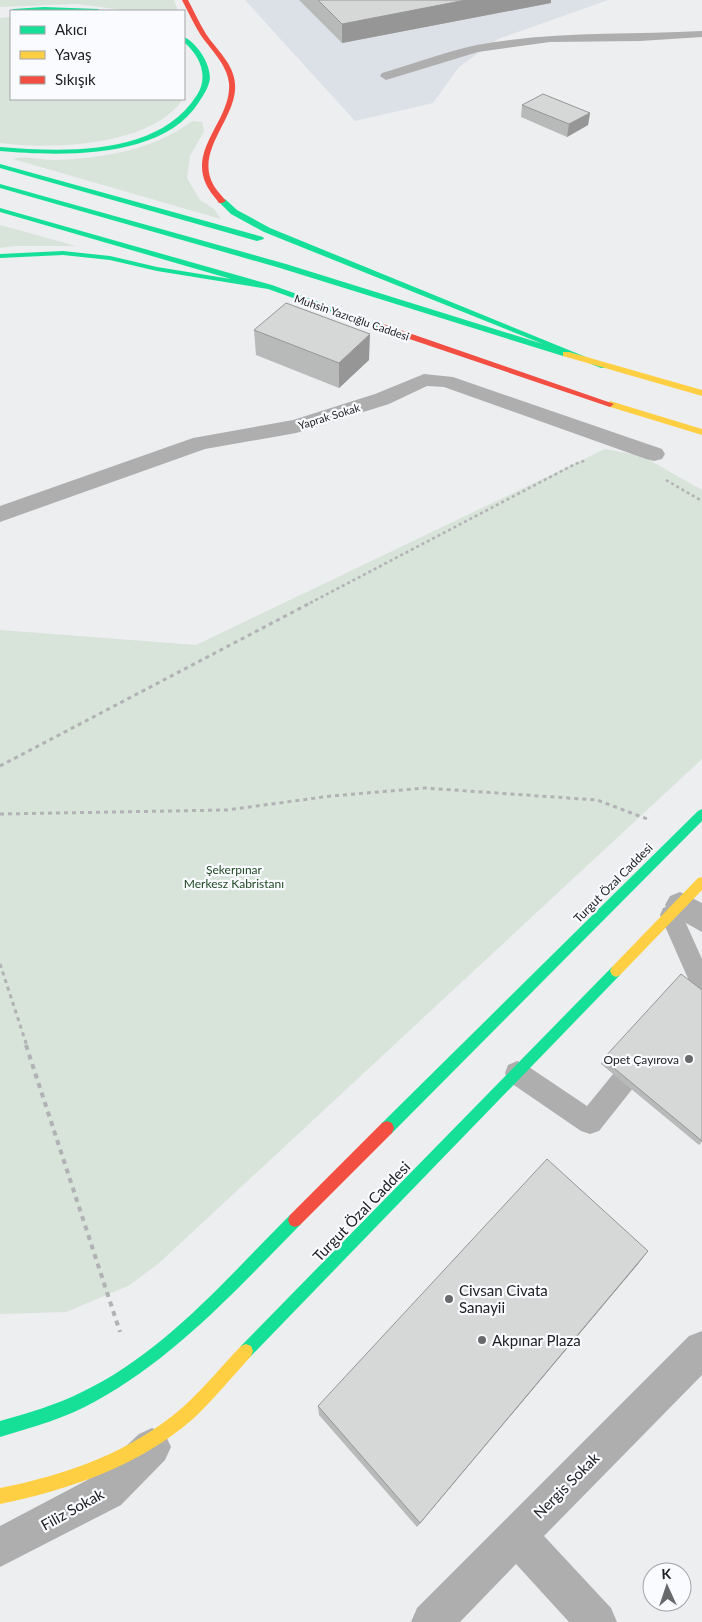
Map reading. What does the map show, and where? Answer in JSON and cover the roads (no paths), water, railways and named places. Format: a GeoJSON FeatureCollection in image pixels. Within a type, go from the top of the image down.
{"type":"FeatureCollection","features":[{"type":"Feature","properties":{"kind":"main road"},"geometry":{"type":"LineString","coordinates":[[185,0],[203,34],[229,70],[232,85],[230,100],[210,144],[204,168],[212,191],[234,212],[259,226],[343,262],[604,366]]}},
{"type":"Feature","properties":{"kind":"main road"},"geometry":{"type":"LineString","coordinates":[[28,10],[71,10]]}},
{"type":"Feature","properties":{"kind":"main road"},"geometry":{"type":"LineString","coordinates":[[0,149],[62,154],[92,150],[148,136],[171,126],[191,110],[201,95],[206,82],[201,58],[185,40]]}},
{"type":"Feature","properties":{"kind":"main road"},"geometry":{"type":"LineString","coordinates":[[0,166],[343,262]]}},
{"type":"Feature","properties":{"kind":"main road"},"geometry":{"type":"LineString","coordinates":[[0,186],[284,266],[604,366],[702,393]]}},
{"type":"Feature","properties":{"kind":"main road","name":"Muhsin Yazıcığlu Caddesi"},"geometry":{"type":"LineString","coordinates":[[0,210],[269,288],[613,406],[702,432]]}},
{"type":"Feature","properties":{"kind":"main road"},"geometry":{"type":"LineString","coordinates":[[0,256],[63,253],[110,258],[157,269],[269,288]]}},
{"type":"Feature","properties":{"kind":"main road","name":"Turgut Özal Caddesi"},"geometry":{"type":"LineString","coordinates":[[0,1429],[27,1424],[80,1404],[133,1373],[173,1341],[702,814]]}},
{"type":"Feature","properties":{"kind":"main road","name":"Turgut Özal Caddesi"},"geometry":{"type":"LineString","coordinates":[[0,1496],[23,1493],[83,1472],[134,1450],[180,1419],[516,1073],[684,913],[702,882]]}},
{"type":"Feature","properties":{"kind":"street","name":"Yaprak Sokak"},"geometry":{"type":"LineString","coordinates":[[0,514],[202,443],[296,426],[382,399],[424,380],[446,381],[654,454]]}},
{"type":"Feature","properties":{"kind":"street","name":"Nergis Sokak"},"geometry":{"type":"LineString","coordinates":[[432,1622],[516,1534],[702,1349]]}},
{"type":"Feature","properties":{"kind":"street","name":"Filiz Sokak"},"geometry":{"type":"LineString","coordinates":[[0,1547],[107,1491],[180,1419]]}},
{"type":"Feature","properties":{"kind":"street"},"geometry":{"type":"LineString","coordinates":[[516,1534],[596,1622]]}},
{"type":"Feature","properties":{"kind":"lane"},"geometry":{"type":"LineString","coordinates":[[386,76],[477,49],[550,39],[640,38],[702,34]]}},
{"type":"Feature","properties":{"kind":"lane"},"geometry":{"type":"LineString","coordinates":[[684,913],[698,990]]}},
{"type":"Feature","properties":{"kind":"lane"},"geometry":{"type":"LineString","coordinates":[[516,1073],[590,1122],[652,1046]]}},
{"type":"Feature","properties":{"kind":"place","name":"Opet Çayırova"},"geometry":{"type":"Point","coordinates":[689,1059]}},
{"type":"Feature","properties":{"kind":"place","name":"Civsan Civata Sanayii"},"geometry":{"type":"Point","coordinates":[449,1299]}},
{"type":"Feature","properties":{"kind":"place","name":"Akpınar Plaza"},"geometry":{"type":"Point","coordinates":[482,1340]}},
{"type":"Feature","properties":{"kind":"park label","name":"Şekerpınar Merkesz Kabristanı"},"geometry":{"type":"Point","coordinates":[234,876]}}]}
